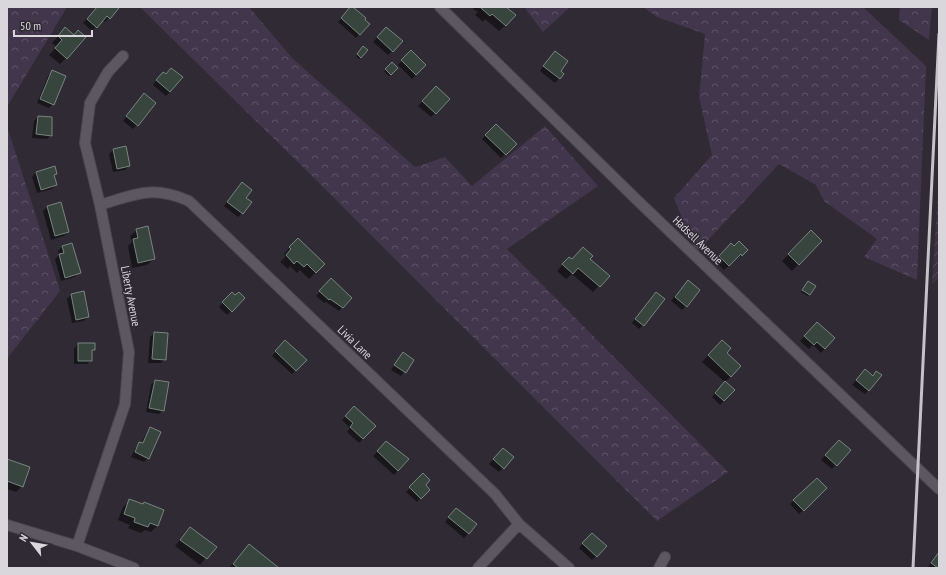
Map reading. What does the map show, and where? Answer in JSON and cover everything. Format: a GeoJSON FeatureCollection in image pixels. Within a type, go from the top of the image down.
{"type":"FeatureCollection","features":[{"type":"Feature","properties":{"kind":"street","name":"Hadsell Avenue"},"geometry":{"type":"LineString","coordinates":[[440,7],[643,205],[939,489]]}},
{"type":"Feature","properties":{"kind":"street","name":"Liberty Avenue"},"geometry":{"type":"LineString","coordinates":[[77,546],[124,404],[129,352],[100,205],[85,143],[90,103],[108,72],[123,56]]}},
{"type":"Feature","properties":{"kind":"street","name":"Livia Lane"},"geometry":{"type":"LineString","coordinates":[[100,205],[146,191],[171,193],[189,201],[495,494],[519,524],[569,568]]}},
{"type":"Feature","properties":{"kind":"street"},"geometry":{"type":"LineString","coordinates":[[478,568],[519,524]]}},
{"type":"Feature","properties":{"kind":"street"},"geometry":{"type":"LineString","coordinates":[[7,525],[77,546],[134,568]]}},
{"type":"Feature","properties":{"kind":"street"},"geometry":{"type":"LineString","coordinates":[[659,568],[665,557]]}},
{"type":"Feature","properties":{"kind":"shaded area"},"geometry":{"type":"Polygon","coordinates":[[[939,175],[939,279],[932,284],[939,175]]]}},
{"type":"Feature","properties":{"kind":"green space"},"geometry":{"type":"Polygon","coordinates":[[[7,7],[67,7],[7,107],[7,7]]]}},
{"type":"Feature","properties":{"kind":"green space"},"geometry":{"type":"Polygon","coordinates":[[[140,7],[249,7],[292,58],[415,167],[445,157],[472,186],[545,126],[598,186],[507,249],[728,472],[657,521],[310,174],[140,7]]]}},
{"type":"Feature","properties":{"kind":"green space"},"geometry":{"type":"Polygon","coordinates":[[[524,7],[570,7],[543,32],[524,7]]]}},
{"type":"Feature","properties":{"kind":"green space"},"geometry":{"type":"Polygon","coordinates":[[[643,7],[863,7],[926,66],[917,280],[864,257],[877,239],[824,201],[816,185],[779,164],[696,253],[674,198],[712,155],[699,97],[705,34],[657,17],[643,7]]]}},
{"type":"Feature","properties":{"kind":"green space"},"geometry":{"type":"Polygon","coordinates":[[[900,7],[932,7],[929,40],[899,20],[900,7]]]}},
{"type":"Feature","properties":{"kind":"green space"},"geometry":{"type":"Polygon","coordinates":[[[7,126],[60,291],[9,356],[7,361],[7,126]]]}},
{"type":"Feature","properties":{"kind":"building"},"geometry":{"type":"Polygon","coordinates":[[[97,7],[119,8],[110,19],[107,16],[97,28],[87,19],[97,7]]]}},
{"type":"Feature","properties":{"kind":"building"},"geometry":{"type":"Polygon","coordinates":[[[350,7],[353,7],[366,18],[365,20],[370,24],[360,35],[341,18],[350,7]]]}},
{"type":"Feature","properties":{"kind":"building"},"geometry":{"type":"Polygon","coordinates":[[[506,7],[516,15],[506,26],[492,14],[490,16],[481,8],[506,7]]]}},
{"type":"Feature","properties":{"kind":"building"},"geometry":{"type":"Polygon","coordinates":[[[65,27],[74,35],[78,30],[86,37],[67,59],[55,48],[62,40],[58,36],[65,27]]]}},
{"type":"Feature","properties":{"kind":"building"},"geometry":{"type":"Polygon","coordinates":[[[386,27],[403,41],[393,52],[377,37],[386,27]]]}},
{"type":"Feature","properties":{"kind":"building"},"geometry":{"type":"Polygon","coordinates":[[[363,46],[368,50],[361,58],[357,54],[363,46]]]}},
{"type":"Feature","properties":{"kind":"building"},"geometry":{"type":"Polygon","coordinates":[[[411,50],[426,65],[416,75],[401,60],[411,50]]]}},
{"type":"Feature","properties":{"kind":"building"},"geometry":{"type":"Polygon","coordinates":[[[555,51],[568,61],[561,71],[564,74],[560,79],[543,66],[555,51]]]}},
{"type":"Feature","properties":{"kind":"building"},"geometry":{"type":"Polygon","coordinates":[[[392,62],[398,68],[391,75],[385,69],[392,62]]]}},
{"type":"Feature","properties":{"kind":"building"},"geometry":{"type":"Polygon","coordinates":[[[171,68],[183,77],[170,92],[156,80],[163,72],[166,74],[171,68]]]}},
{"type":"Feature","properties":{"kind":"building"},"geometry":{"type":"Polygon","coordinates":[[[52,70],[66,76],[54,105],[40,99],[52,70]]]}},
{"type":"Feature","properties":{"kind":"building"},"geometry":{"type":"Polygon","coordinates":[[[436,86],[450,99],[436,114],[422,101],[436,86]]]}},
{"type":"Feature","properties":{"kind":"building"},"geometry":{"type":"Polygon","coordinates":[[[144,93],[156,103],[138,126],[126,116],[144,93]]]}},
{"type":"Feature","properties":{"kind":"building"},"geometry":{"type":"Polygon","coordinates":[[[38,116],[52,117],[52,136],[36,134],[38,116]]]}},
{"type":"Feature","properties":{"kind":"building"},"geometry":{"type":"Polygon","coordinates":[[[496,124],[517,144],[506,155],[485,135],[496,124]]]}},
{"type":"Feature","properties":{"kind":"building"},"geometry":{"type":"Polygon","coordinates":[[[126,146],[130,166],[117,169],[113,149],[126,146]]]}},
{"type":"Feature","properties":{"kind":"building"},"geometry":{"type":"Polygon","coordinates":[[[55,166],[57,174],[54,175],[57,185],[41,190],[36,172],[55,166]]]}},
{"type":"Feature","properties":{"kind":"building"},"geometry":{"type":"Polygon","coordinates":[[[242,182],[252,190],[246,198],[252,202],[243,214],[227,202],[242,182]]]}},
{"type":"Feature","properties":{"kind":"building"},"geometry":{"type":"Polygon","coordinates":[[[61,202],[69,232],[55,236],[47,206],[61,202]]]}},
{"type":"Feature","properties":{"kind":"building"},"geometry":{"type":"Polygon","coordinates":[[[148,226],[155,259],[138,263],[133,239],[138,238],[136,229],[148,226]]]}},
{"type":"Feature","properties":{"kind":"building"},"geometry":{"type":"Polygon","coordinates":[[[811,230],[822,241],[799,265],[788,254],[811,230]]]}},
{"type":"Feature","properties":{"kind":"building"},"geometry":{"type":"Polygon","coordinates":[[[298,238],[325,264],[316,273],[307,264],[304,267],[297,261],[294,264],[286,255],[291,249],[289,247],[298,238]]]}},
{"type":"Feature","properties":{"kind":"building"},"geometry":{"type":"Polygon","coordinates":[[[739,241],[748,250],[742,256],[741,254],[729,266],[719,256],[731,243],[734,246],[739,241]]]}},
{"type":"Feature","properties":{"kind":"building"},"geometry":{"type":"Polygon","coordinates":[[[72,243],[81,273],[65,278],[59,254],[64,253],[62,246],[72,243]]]}},
{"type":"Feature","properties":{"kind":"building"},"geometry":{"type":"Polygon","coordinates":[[[583,247],[593,256],[590,259],[610,276],[600,287],[578,268],[573,274],[562,264],[569,257],[572,259],[583,247]]]}},
{"type":"Feature","properties":{"kind":"building"},"geometry":{"type":"Polygon","coordinates":[[[331,278],[352,298],[343,308],[330,299],[329,300],[319,291],[331,278]]]}},
{"type":"Feature","properties":{"kind":"building"},"geometry":{"type":"Polygon","coordinates":[[[688,280],[700,290],[687,307],[675,297],[688,280]]]}},
{"type":"Feature","properties":{"kind":"building"},"geometry":{"type":"Polygon","coordinates":[[[808,281],[816,286],[810,295],[802,290],[808,281]]]}},
{"type":"Feature","properties":{"kind":"building"},"geometry":{"type":"Polygon","coordinates":[[[84,291],[89,317],[76,320],[71,294],[84,291]]]}},
{"type":"Feature","properties":{"kind":"building"},"geometry":{"type":"Polygon","coordinates":[[[232,292],[235,295],[239,292],[245,298],[232,312],[222,302],[232,292]]]}},
{"type":"Feature","properties":{"kind":"building"},"geometry":{"type":"Polygon","coordinates":[[[656,292],[665,299],[644,326],[635,319],[656,292]]]}},
{"type":"Feature","properties":{"kind":"building"},"geometry":{"type":"Polygon","coordinates":[[[817,322],[835,338],[825,349],[817,342],[814,345],[804,336],[817,322]]]}},
{"type":"Feature","properties":{"kind":"building"},"geometry":{"type":"Polygon","coordinates":[[[154,332],[168,333],[166,360],[152,359],[154,332]]]}},
{"type":"Feature","properties":{"kind":"building"},"geometry":{"type":"Polygon","coordinates":[[[285,340],[307,360],[296,371],[275,351],[285,340]]]}},
{"type":"Feature","properties":{"kind":"building"},"geometry":{"type":"Polygon","coordinates":[[[722,340],[731,348],[727,353],[741,366],[731,377],[708,355],[722,340]]]}},
{"type":"Feature","properties":{"kind":"building"},"geometry":{"type":"Polygon","coordinates":[[[78,343],[95,343],[95,350],[92,350],[92,361],[78,361],[78,343]]]}},
{"type":"Feature","properties":{"kind":"building"},"geometry":{"type":"Polygon","coordinates":[[[403,352],[414,360],[406,373],[394,365],[403,352]]]}},
{"type":"Feature","properties":{"kind":"building"},"geometry":{"type":"Polygon","coordinates":[[[865,369],[873,376],[876,371],[882,375],[869,391],[856,380],[865,369]]]}},
{"type":"Feature","properties":{"kind":"building"},"geometry":{"type":"Polygon","coordinates":[[[155,380],[169,382],[164,411],[149,408],[155,380]]]}},
{"type":"Feature","properties":{"kind":"building"},"geometry":{"type":"Polygon","coordinates":[[[725,381],[735,390],[724,401],[715,393],[725,381]]]}},
{"type":"Feature","properties":{"kind":"building"},"geometry":{"type":"Polygon","coordinates":[[[354,406],[376,426],[363,439],[350,427],[353,423],[345,416],[354,406]]]}},
{"type":"Feature","properties":{"kind":"building"},"geometry":{"type":"Polygon","coordinates":[[[150,427],[161,432],[149,459],[135,452],[139,442],[143,443],[150,427]]]}},
{"type":"Feature","properties":{"kind":"building"},"geometry":{"type":"Polygon","coordinates":[[[839,440],[851,450],[837,466],[825,455],[839,440]]]}},
{"type":"Feature","properties":{"kind":"building"},"geometry":{"type":"Polygon","coordinates":[[[386,441],[409,459],[398,471],[377,451],[386,441]]]}},
{"type":"Feature","properties":{"kind":"building"},"geometry":{"type":"Polygon","coordinates":[[[503,448],[514,457],[504,469],[493,459],[503,448]]]}},
{"type":"Feature","properties":{"kind":"building"},"geometry":{"type":"Polygon","coordinates":[[[7,459],[30,467],[23,487],[7,481],[7,459]]]}},
{"type":"Feature","properties":{"kind":"building"},"geometry":{"type":"Polygon","coordinates":[[[423,473],[430,480],[426,485],[430,490],[421,499],[409,487],[423,473]]]}},
{"type":"Feature","properties":{"kind":"building"},"geometry":{"type":"Polygon","coordinates":[[[817,478],[827,488],[804,511],[793,500],[817,478]]]}},
{"type":"Feature","properties":{"kind":"building"},"geometry":{"type":"Polygon","coordinates":[[[129,499],[143,504],[144,502],[164,510],[158,526],[150,523],[148,527],[134,522],[135,518],[124,514],[129,499]]]}},
{"type":"Feature","properties":{"kind":"building"},"geometry":{"type":"Polygon","coordinates":[[[456,508],[477,524],[469,534],[448,517],[456,508]]]}},
{"type":"Feature","properties":{"kind":"building"},"geometry":{"type":"Polygon","coordinates":[[[190,527],[217,547],[207,559],[180,540],[190,527]]]}},
{"type":"Feature","properties":{"kind":"building"},"geometry":{"type":"Polygon","coordinates":[[[592,533],[607,546],[597,557],[582,543],[592,533]]]}},
{"type":"Feature","properties":{"kind":"building"},"geometry":{"type":"Polygon","coordinates":[[[249,544],[279,568],[238,568],[233,564],[249,544]]]}},
{"type":"Feature","properties":{"kind":"building"},"geometry":{"type":"Polygon","coordinates":[[[939,552],[939,568],[938,568],[931,563],[939,552]]]}},
{"type":"Feature","properties":{"kind":"railway"},"geometry":{"type":"LineString","coordinates":[[913,568],[939,34]]}}]}
